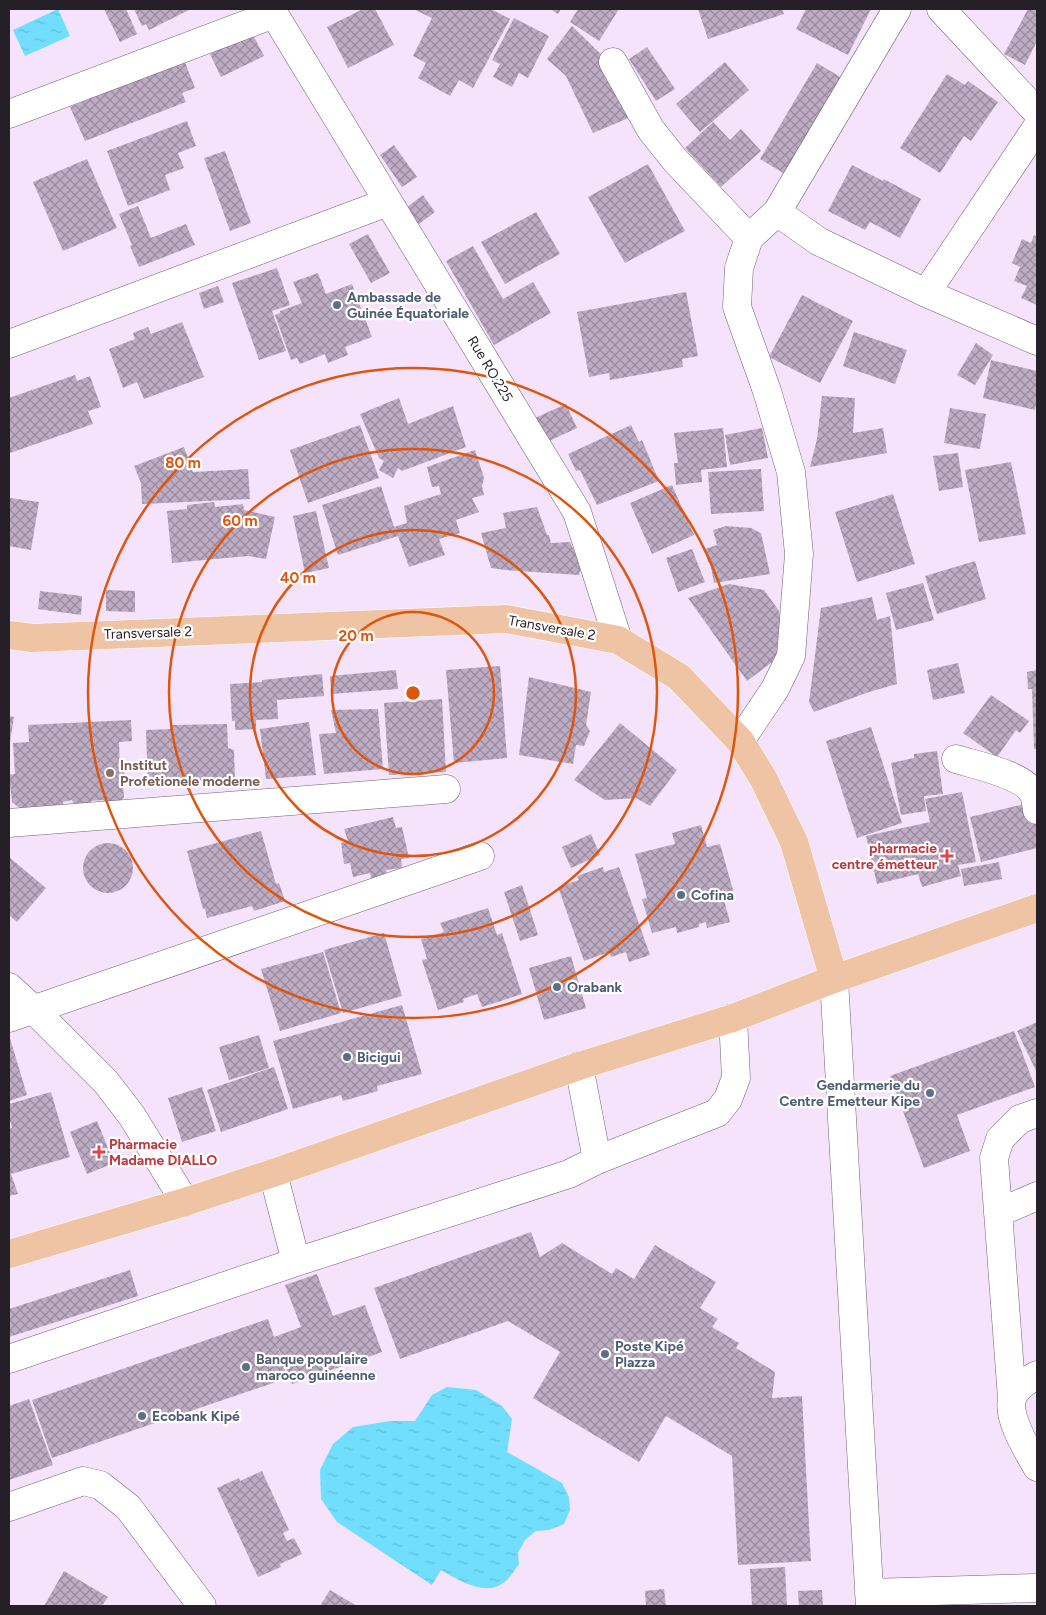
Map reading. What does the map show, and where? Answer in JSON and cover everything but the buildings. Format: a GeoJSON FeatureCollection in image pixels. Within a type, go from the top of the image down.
{"type":"FeatureCollection","features":[{"type":"Feature","properties":{"kind":"main road","name":"Transversale 2"},"geometry":{"type":"LineString","coordinates":[[9,635],[32,638],[506,619],[618,640],[679,677],[740,741],[764,778],[794,842],[834,979]]}},
{"type":"Feature","properties":{"kind":"main road"},"geometry":{"type":"LineString","coordinates":[[9,1254],[185,1202],[273,1173],[579,1066],[732,1018],[834,979],[1037,908]]}},
{"type":"Feature","properties":{"kind":"street"},"geometry":{"type":"LineString","coordinates":[[740,741],[776,689],[791,656],[799,554],[791,472],[767,390],[737,307],[740,268],[749,238],[777,212],[897,9]]}},
{"type":"Feature","properties":{"kind":"street"},"geometry":{"type":"LineString","coordinates":[[941,9],[1037,112]]}},
{"type":"Feature","properties":{"kind":"street"},"geometry":{"type":"LineString","coordinates":[[9,114],[273,11]]}},
{"type":"Feature","properties":{"kind":"street","name":"Rue RO.225"},"geometry":{"type":"LineString","coordinates":[[273,11],[577,512],[618,640]]}},
{"type":"Feature","properties":{"kind":"street"},"geometry":{"type":"LineString","coordinates":[[613,62],[651,130],[675,160],[749,238]]}},
{"type":"Feature","properties":{"kind":"street"},"geometry":{"type":"LineString","coordinates":[[926,293],[1037,127]]}},
{"type":"Feature","properties":{"kind":"street"},"geometry":{"type":"LineString","coordinates":[[9,344],[388,202]]}},
{"type":"Feature","properties":{"kind":"street"},"geometry":{"type":"LineString","coordinates":[[777,212],[818,241],[926,293],[1037,341]]}},
{"type":"Feature","properties":{"kind":"street"},"geometry":{"type":"LineString","coordinates":[[956,759],[1024,782],[1034,793],[1037,810]]}},
{"type":"Feature","properties":{"kind":"street"},"geometry":{"type":"LineString","coordinates":[[9,823],[446,789]]}},
{"type":"Feature","properties":{"kind":"street"},"geometry":{"type":"LineString","coordinates":[[9,1018],[480,856]]}},
{"type":"Feature","properties":{"kind":"street"},"geometry":{"type":"LineString","coordinates":[[834,979],[870,1599],[1037,1588]]}},
{"type":"Feature","properties":{"kind":"street"},"geometry":{"type":"LineString","coordinates":[[9,987],[106,1082],[132,1116],[185,1202]]}},
{"type":"Feature","properties":{"kind":"street"},"geometry":{"type":"LineString","coordinates":[[9,1359],[296,1262],[569,1174],[597,1160],[716,1113],[728,1099],[736,1078],[732,1018]]}},
{"type":"Feature","properties":{"kind":"street"},"geometry":{"type":"LineString","coordinates":[[579,1066],[597,1160]]}},
{"type":"Feature","properties":{"kind":"street"},"geometry":{"type":"LineString","coordinates":[[1037,1113],[1020,1119],[1000,1139],[994,1158],[1013,1412],[1021,1438],[1037,1467]]}},
{"type":"Feature","properties":{"kind":"street"},"geometry":{"type":"LineString","coordinates":[[273,1173],[296,1262]]}},
{"type":"Feature","properties":{"kind":"street"},"geometry":{"type":"LineString","coordinates":[[998,1213],[1037,1196]]}},
{"type":"Feature","properties":{"kind":"street"},"geometry":{"type":"LineString","coordinates":[[1012,1398],[1024,1383],[1037,1375]]}},
{"type":"Feature","properties":{"kind":"street"},"geometry":{"type":"LineString","coordinates":[[9,1507],[83,1481],[100,1485],[128,1507],[202,1606]]}},
{"type":"Feature","properties":{"kind":"water"},"geometry":{"type":"Polygon","coordinates":[[[58,9],[70,36],[25,56],[13,30],[58,9]]]}},
{"type":"Feature","properties":{"kind":"water"},"geometry":{"type":"Polygon","coordinates":[[[447,1387],[476,1390],[502,1406],[512,1419],[507,1452],[562,1483],[569,1497],[570,1510],[564,1524],[549,1530],[536,1531],[525,1540],[518,1553],[519,1564],[511,1576],[493,1588],[470,1585],[441,1570],[432,1585],[337,1522],[321,1499],[320,1470],[333,1444],[353,1427],[390,1421],[415,1421],[432,1395],[447,1387]]]}},
{"type":"Feature","properties":{"kind":"place","name":"Ambassade de Guinée Équatoriale"},"geometry":{"type":"Point","coordinates":[337,305]}},
{"type":"Feature","properties":{"kind":"place","name":"Institut Profetionele moderne"},"geometry":{"type":"Point","coordinates":[110,773]}},
{"type":"Feature","properties":{"kind":"place","name":"pharmacie centre émetteur"},"geometry":{"type":"Point","coordinates":[947,856]}},
{"type":"Feature","properties":{"kind":"place","name":"Cofina"},"geometry":{"type":"Point","coordinates":[681,895]}},
{"type":"Feature","properties":{"kind":"place","name":"Orabank"},"geometry":{"type":"Point","coordinates":[557,987]}},
{"type":"Feature","properties":{"kind":"place","name":"Bicigui"},"geometry":{"type":"Point","coordinates":[347,1057]}},
{"type":"Feature","properties":{"kind":"place","name":"Gendarmerie du Centre Emetteur Kipe"},"geometry":{"type":"Point","coordinates":[930,1093]}},
{"type":"Feature","properties":{"kind":"place","name":"Pharmacie Madame DIALLO"},"geometry":{"type":"Point","coordinates":[99,1152]}},
{"type":"Feature","properties":{"kind":"place","name":"Poste Kipé Plazza"},"geometry":{"type":"Point","coordinates":[605,1354]}},
{"type":"Feature","properties":{"kind":"place","name":"Banque populaire maroco guinéenne"},"geometry":{"type":"Point","coordinates":[246,1367]}},
{"type":"Feature","properties":{"kind":"place","name":"Ecobank Kipé"},"geometry":{"type":"Point","coordinates":[142,1416]}}]}
